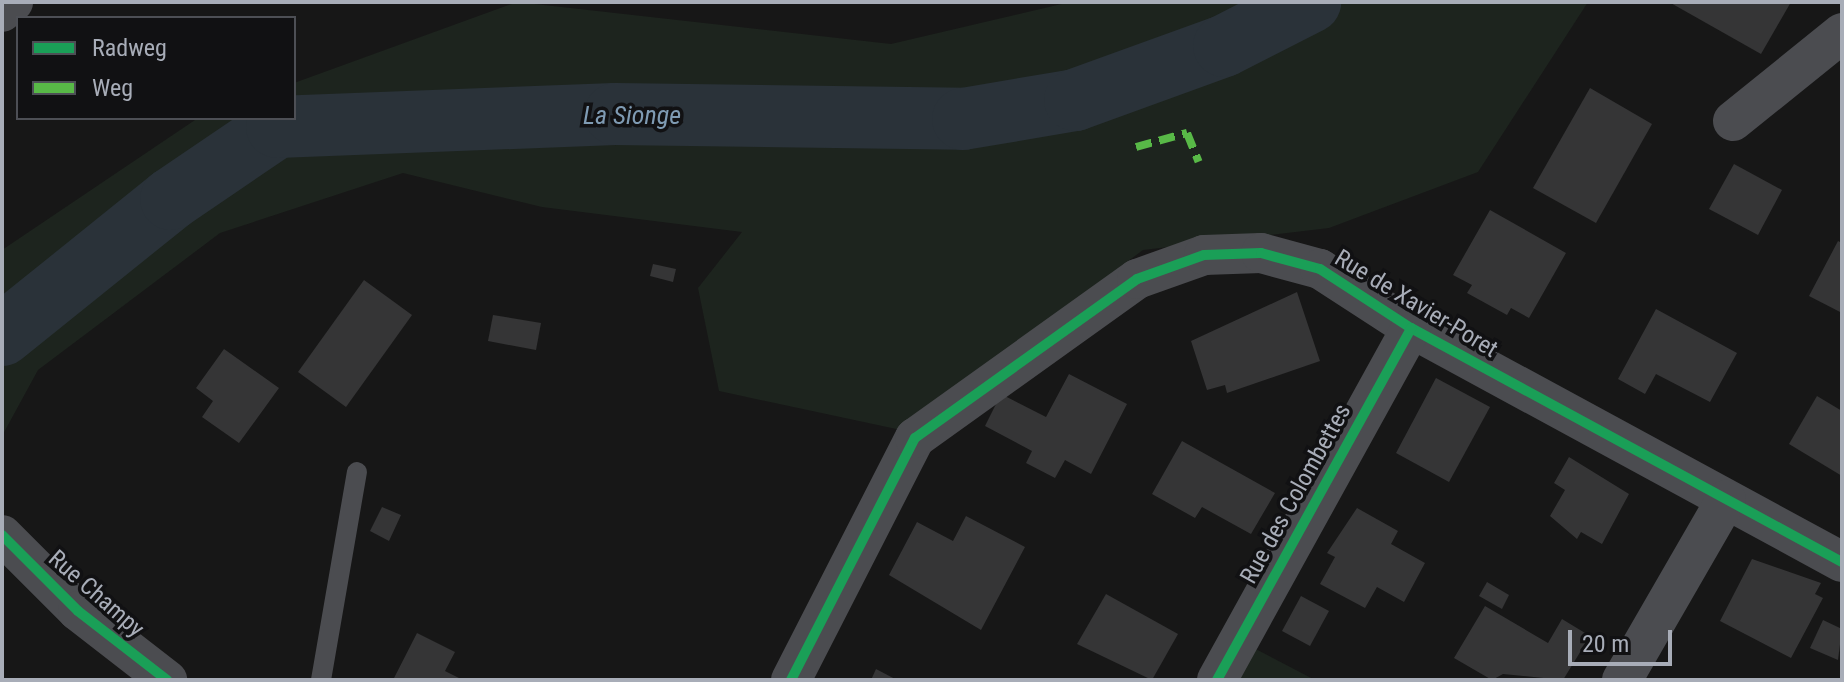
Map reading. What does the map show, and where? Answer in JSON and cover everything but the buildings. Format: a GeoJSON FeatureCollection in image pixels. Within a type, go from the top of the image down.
{"type":"FeatureCollection","features":[{"type":"Feature","properties":{"kind":"street"},"geometry":{"type":"LineString","coordinates":[[2,12],[13,2]]}},
{"type":"Feature","properties":{"kind":"street"},"geometry":{"type":"LineString","coordinates":[[1733,121],[1842,33]]}},
{"type":"Feature","properties":{"kind":"street","name":"Rue de Xavier-Poret"},"geometry":{"type":"LineString","coordinates":[[791,680],[915,438],[1137,279],[1204,255],[1261,253],[1320,269],[1411,328],[1842,562]]}},
{"type":"Feature","properties":{"kind":"street","name":"Rue des Colombettes"},"geometry":{"type":"LineString","coordinates":[[1217,680],[1411,328]]}},
{"type":"Feature","properties":{"kind":"street"},"geometry":{"type":"LineString","coordinates":[[1622,680],[1726,500]]}},
{"type":"Feature","properties":{"kind":"street","name":"Rue Champy"},"geometry":{"type":"LineString","coordinates":[[2,535],[78,611],[167,680]]}},
{"type":"Feature","properties":{"kind":"lane"},"geometry":{"type":"LineString","coordinates":[[321,680],[357,472]]}},
{"type":"Feature","properties":{"kind":"shaded area"},"geometry":{"type":"Polygon","coordinates":[[[517,2],[891,44],[1070,2],[1588,2],[1478,172],[1329,228],[1143,250],[901,430],[719,391],[698,288],[742,232],[542,207],[403,173],[220,233],[38,370],[2,436],[2,250],[195,120],[296,120],[296,82],[517,2]]]}},
{"type":"Feature","properties":{"kind":"shaded area"},"geometry":{"type":"Polygon","coordinates":[[[1248,645],[1315,680],[1229,680],[1248,645]]]}},
{"type":"Feature","properties":{"kind":"waterway","name":"La Sionge"},"geometry":{"type":"LineString","coordinates":[[2,335],[171,199],[277,127],[615,114],[963,119],[1075,100],[1224,46],[1310,2]]}},
{"type":"Feature","properties":{"kind":"marked path"},"geometry":{"type":"LineString","coordinates":[[1136,147],[1187,133],[1199,162]]}},
{"type":"Feature","properties":{"kind":"cycle path"},"geometry":{"type":"LineString","coordinates":[[791,680],[915,438],[1137,279],[1204,255],[1261,253],[1320,269],[1411,328],[1842,562]]}},
{"type":"Feature","properties":{"kind":"cycle path"},"geometry":{"type":"LineString","coordinates":[[1217,680],[1411,328]]}},
{"type":"Feature","properties":{"kind":"cycle path"},"geometry":{"type":"LineString","coordinates":[[2,535],[78,611],[167,680]]}}]}
